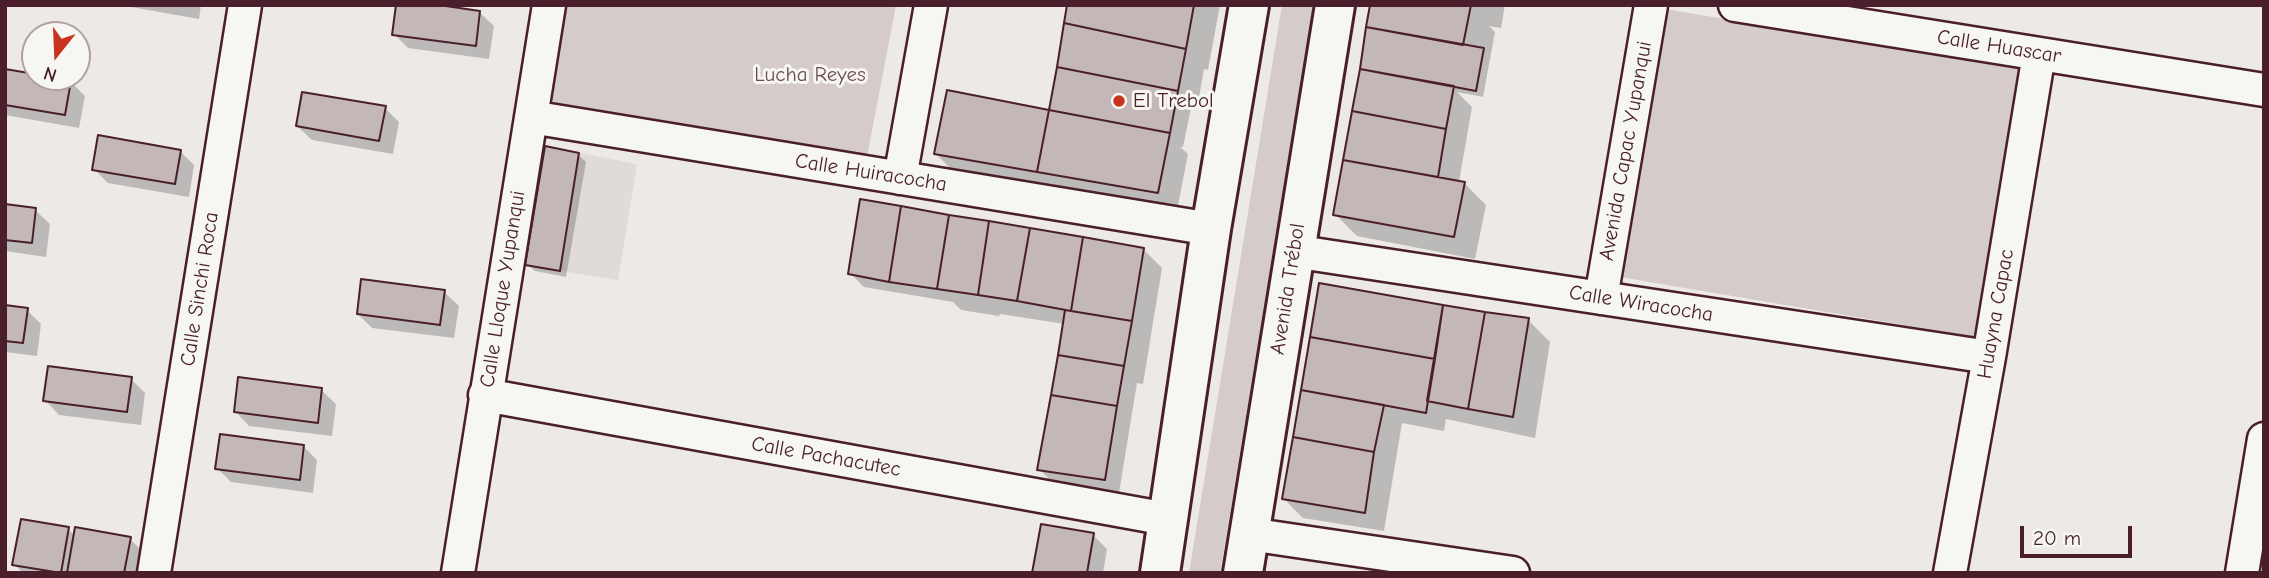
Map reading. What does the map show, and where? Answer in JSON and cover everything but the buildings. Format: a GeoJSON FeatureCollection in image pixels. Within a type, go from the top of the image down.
{"type":"FeatureCollection","features":[{"type":"Feature","properties":{"kind":"street","name":"Calle Sinchi Roca"},"geometry":{"type":"LineString","coordinates":[[154,573],[245,5]]}},
{"type":"Feature","properties":{"kind":"street","name":"Calle Lloque Yupanqui"},"geometry":{"type":"LineString","coordinates":[[458,573],[548,5]]}},
{"type":"Feature","properties":{"kind":"street"},"geometry":{"type":"LineString","coordinates":[[900,177],[931,5]]}},
{"type":"Feature","properties":{"kind":"street"},"geometry":{"type":"LineString","coordinates":[[1160,573],[1211,229],[1249,5]]}},
{"type":"Feature","properties":{"kind":"street","name":"Avenida Trébol"},"geometry":{"type":"LineString","coordinates":[[1242,573],[1335,5]]}},
{"type":"Feature","properties":{"kind":"street","name":"Avenida Capac Yupanqui"},"geometry":{"type":"LineString","coordinates":[[1601,298],[1651,5]]}},
{"type":"Feature","properties":{"kind":"street","name":"Calle Huascar"},"geometry":{"type":"LineString","coordinates":[[1735,5],[2264,90]]}},
{"type":"Feature","properties":{"kind":"street","name":"Huayna Capac"},"geometry":{"type":"LineString","coordinates":[[1950,573],[2039,54]]}},
{"type":"Feature","properties":{"kind":"street","name":"Calle Huiracocha"},"geometry":{"type":"LineString","coordinates":[[531,117],[1211,229]]}},
{"type":"Feature","properties":{"kind":"street","name":"Calle Wiracocha"},"geometry":{"type":"LineString","coordinates":[[1293,251],[1989,357]]}},
{"type":"Feature","properties":{"kind":"street","name":"Calle Pachacutec"},"geometry":{"type":"LineString","coordinates":[[485,395],[1167,519]]}},
{"type":"Feature","properties":{"kind":"street"},"geometry":{"type":"LineString","coordinates":[[2242,573],[2264,439]]}},
{"type":"Feature","properties":{"kind":"street"},"geometry":{"type":"LineString","coordinates":[[1249,534],[1513,573]]}},
{"type":"Feature","properties":{"kind":"shaded area"},"geometry":{"type":"Polygon","coordinates":[[[545,146],[637,164],[618,280],[526,265],[545,146]]]}},
{"type":"Feature","properties":{"kind":"green space","name":"Lucha Reyes"},"geometry":{"type":"Polygon","coordinates":[[[563,5],[896,5],[867,157],[548,101],[563,5]]]}},
{"type":"Feature","properties":{"kind":"green space"},"geometry":{"type":"Polygon","coordinates":[[[1282,5],[1314,5],[1220,573],[1189,573],[1282,5]]]}},
{"type":"Feature","properties":{"kind":"green space"},"geometry":{"type":"Polygon","coordinates":[[[1665,9],[2020,69],[1975,337],[1620,277],[1665,9]]]}},
{"type":"Feature","properties":{"kind":"place","name":"El Trebol"},"geometry":{"type":"Point","coordinates":[1119,101]}}]}
